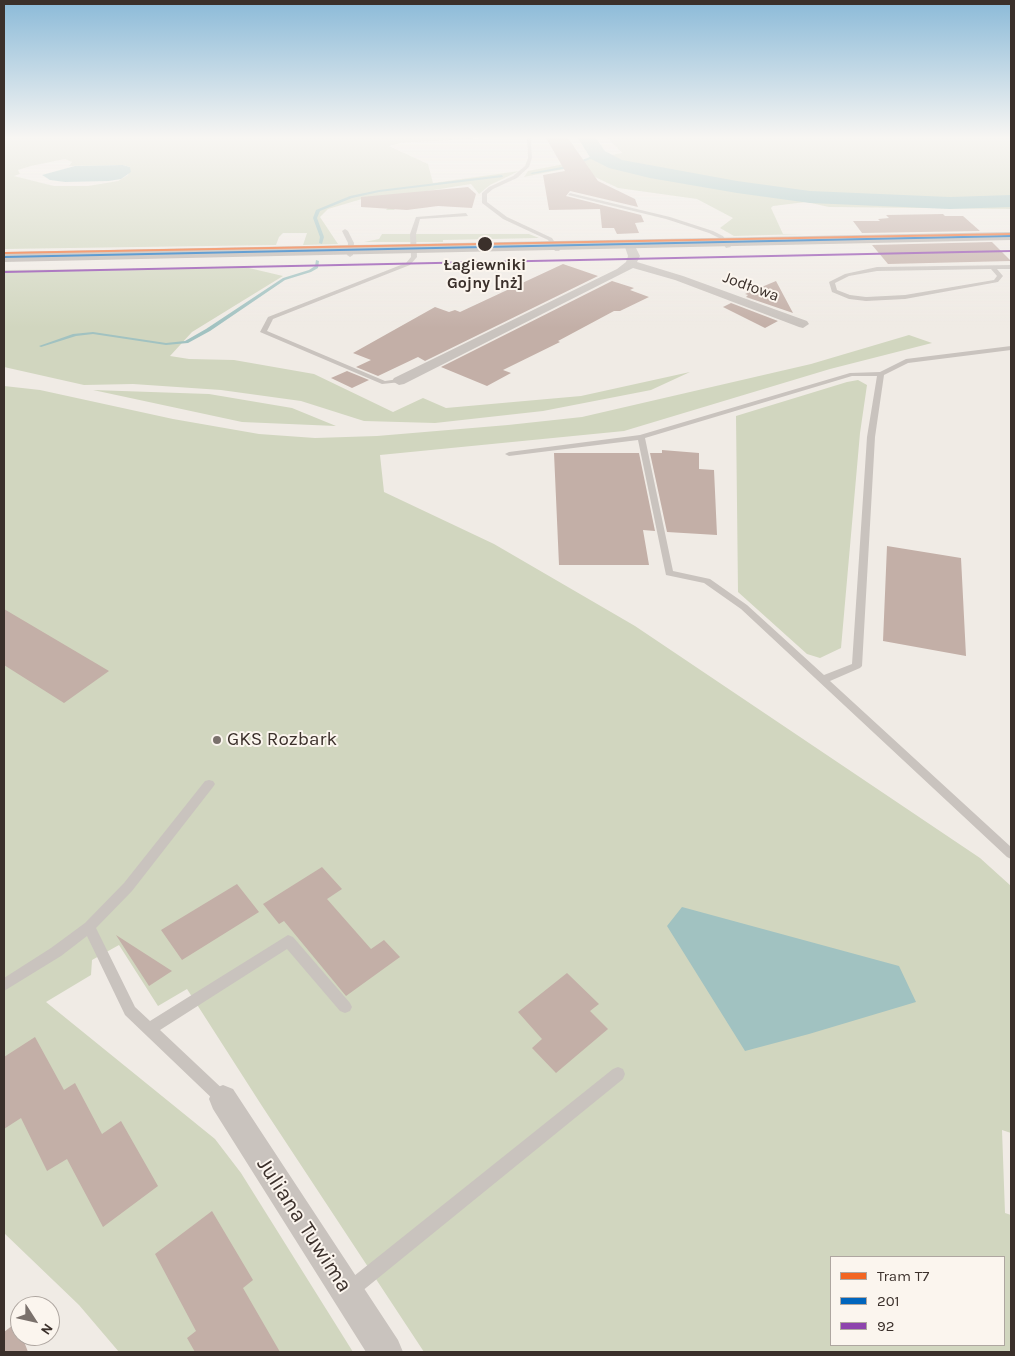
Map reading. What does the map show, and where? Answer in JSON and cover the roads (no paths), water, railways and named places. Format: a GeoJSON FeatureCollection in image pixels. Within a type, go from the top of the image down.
{"type":"FeatureCollection","features":[{"type":"Feature","properties":{"kind":"main road"},"geometry":{"type":"LineString","coordinates":[[4,257],[414,252],[556,248],[630,252],[726,244],[1011,236]]}},
{"type":"Feature","properties":{"kind":"main road"},"geometry":{"type":"LineString","coordinates":[[726,244],[1011,241]]}},
{"type":"Feature","properties":{"kind":"main road"},"geometry":{"type":"LineString","coordinates":[[4,262],[350,252]]}},
{"type":"Feature","properties":{"kind":"street","name":"Jodłowa"},"geometry":{"type":"LineString","coordinates":[[630,252],[679,278],[803,324]]}},
{"type":"Feature","properties":{"kind":"street"},"geometry":{"type":"LineString","coordinates":[[399,381],[621,271],[630,252]]}},
{"type":"Feature","properties":{"kind":"street","name":"Juliana Tuwima"},"geometry":{"type":"LineString","coordinates":[[223,1099],[386,1352]]}},
{"type":"Feature","properties":{"kind":"lane"},"geometry":{"type":"LineString","coordinates":[[485,201],[506,218],[550,239],[556,248]]}},
{"type":"Feature","properties":{"kind":"lane"},"geometry":{"type":"LineString","coordinates":[[600,201],[668,218],[711,232],[721,237],[726,244]]}},
{"type":"Feature","properties":{"kind":"lane"},"geometry":{"type":"LineString","coordinates":[[399,381],[384,383],[263,332],[270,318],[408,264],[414,257],[413,234],[418,218],[466,216]]}},
{"type":"Feature","properties":{"kind":"lane"},"geometry":{"type":"LineString","coordinates":[[345,231],[351,243],[350,252]]}},
{"type":"Feature","properties":{"kind":"lane"},"geometry":{"type":"LineString","coordinates":[[992,268],[1000,276],[996,281],[905,297],[866,299],[849,297],[834,291],[832,282],[847,275],[877,269],[1011,267]]}},
{"type":"Feature","properties":{"kind":"lane"},"geometry":{"type":"LineString","coordinates":[[509,454],[641,437],[852,374],[881,374],[906,361],[1011,348]]}},
{"type":"Feature","properties":{"kind":"lane"},"geometry":{"type":"LineString","coordinates":[[822,680],[857,666],[871,437],[881,374]]}},
{"type":"Feature","properties":{"kind":"lane"},"geometry":{"type":"LineString","coordinates":[[641,437],[669,573],[707,581],[736,602],[1011,854]]}},
{"type":"Feature","properties":{"kind":"lane"},"geometry":{"type":"LineString","coordinates":[[4,985],[56,952],[88,927],[128,887],[208,784]]}},
{"type":"Feature","properties":{"kind":"lane"},"geometry":{"type":"LineString","coordinates":[[88,927],[130,1011],[223,1099]]}},
{"type":"Feature","properties":{"kind":"lane"},"geometry":{"type":"LineString","coordinates":[[149,1029],[288,941],[345,1007]]}},
{"type":"Feature","properties":{"kind":"lane"},"geometry":{"type":"LineString","coordinates":[[347,1292],[618,1074]]}},
{"type":"Feature","properties":{"kind":"water"},"geometry":{"type":"Polygon","coordinates":[[[682,907],[899,966],[916,1002],[745,1051],[667,926],[682,907]]]}},
{"type":"Feature","properties":{"kind":"waterway"},"geometry":{"type":"LineString","coordinates":[[321,243],[322,237],[315,218],[318,210],[340,201]]}},
{"type":"Feature","properties":{"kind":"waterway"},"geometry":{"type":"LineString","coordinates":[[910,201],[950,203],[1002,201]]}},
{"type":"Feature","properties":{"kind":"waterway"},"geometry":{"type":"LineString","coordinates":[[41,346],[75,335],[93,333],[166,344],[186,342],[208,330],[284,279],[317,267],[317,261]]}},
{"type":"Feature","properties":{"kind":"tram line","name":"T7"},"geometry":{"type":"LineString","coordinates":[[4,253],[1011,234]]}},
{"type":"Feature","properties":{"kind":"place","name":"Łagiewniki Gojny [nż]"},"geometry":{"type":"Point","coordinates":[485,244]}},
{"type":"Feature","properties":{"kind":"place","name":"GKS Rozbark"},"geometry":{"type":"Point","coordinates":[217,740]}}]}
